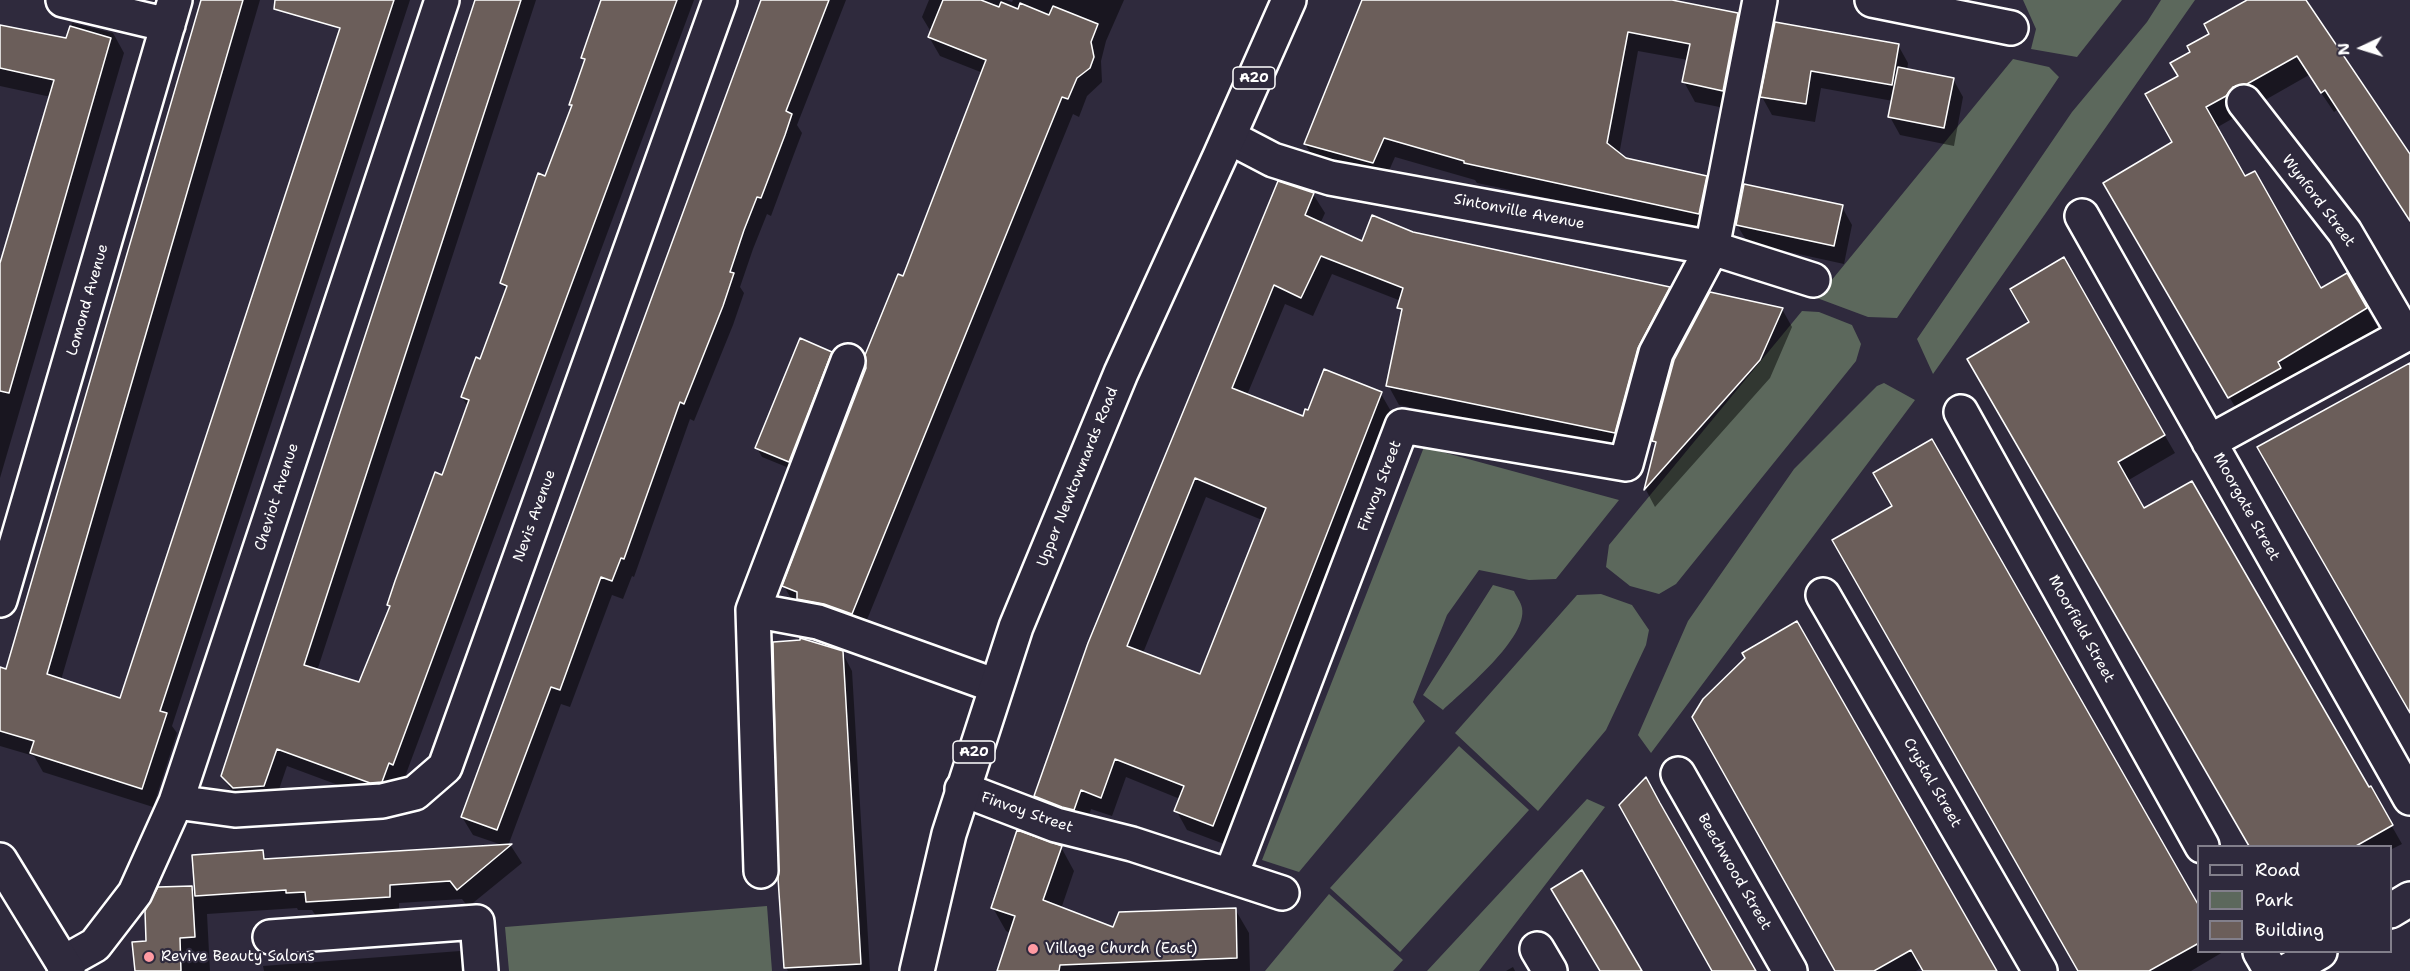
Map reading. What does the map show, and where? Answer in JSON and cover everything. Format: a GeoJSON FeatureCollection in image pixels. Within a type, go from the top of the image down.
{"type":"FeatureCollection","features":[{"type":"Feature","properties":{"kind":"street"},"geometry":{"type":"LineString","coordinates":[[63,0],[172,13]]}},
{"type":"Feature","properties":{"kind":"street","name":"Cheviot Avenue"},"geometry":{"type":"LineString","coordinates":[[66,967],[95,945],[135,893],[176,802],[442,0]]}},
{"type":"Feature","properties":{"kind":"street","name":"Nevis Avenue"},"geometry":{"type":"LineString","coordinates":[[176,802],[235,810],[382,801],[415,793],[445,767],[720,0]]}},
{"type":"Feature","properties":{"kind":"street","name":"Upper Newtownards Road"},"geometry":{"type":"LineString","coordinates":[[917,971],[962,789],[1016,627],[1121,373],[1229,137],[1288,0]]}},
{"type":"Feature","properties":{"kind":"street"},"geometry":{"type":"LineString","coordinates":[[1712,248],[1760,0]]}},
{"type":"Feature","properties":{"kind":"street"},"geometry":{"type":"LineString","coordinates":[[1872,0],[1971,10],[2011,28]]}},
{"type":"Feature","properties":{"kind":"street","name":"Lomond Avenue"},"geometry":{"type":"LineString","coordinates":[[0,600],[172,13]]}},
{"type":"Feature","properties":{"kind":"street","name":"Wynford Street"},"geometry":{"type":"LineString","coordinates":[[2209,442],[2407,333],[2345,232],[2244,102]]}},
{"type":"Feature","properties":{"kind":"street","name":"Sintonville Avenue"},"geometry":{"type":"LineString","coordinates":[[1229,137],[1273,160],[1330,178],[1712,248],[1813,280]]}},
{"type":"Feature","properties":{"kind":"street","name":"Moorgate Street"},"geometry":{"type":"LineString","coordinates":[[2082,216],[2410,798]]}},
{"type":"Feature","properties":{"kind":"street","name":"Finvoy Street"},"geometry":{"type":"LineString","coordinates":[[1231,875],[1402,426],[1626,464],[1656,353],[1712,248]]}},
{"type":"Feature","properties":{"kind":"street"},"geometry":{"type":"LineString","coordinates":[[760,870],[753,610],[848,361]]}},
{"type":"Feature","properties":{"kind":"street","name":"Moorfield Street"},"geometry":{"type":"LineString","coordinates":[[1961,412],[2201,845]]}},
{"type":"Feature","properties":{"kind":"street","name":"Crystal Street"},"geometry":{"type":"LineString","coordinates":[[1823,595],[2040,971]]}},
{"type":"Feature","properties":{"kind":"street"},"geometry":{"type":"LineString","coordinates":[[753,610],[818,622],[996,686]]}},
{"type":"Feature","properties":{"kind":"street","name":"Beechwood Street"},"geometry":{"type":"LineString","coordinates":[[1678,774],[1790,971]]}},
{"type":"Feature","properties":{"kind":"street","name":"Finvoy Street"},"geometry":{"type":"LineString","coordinates":[[962,789],[1056,825],[1132,844],[1282,893]]}},
{"type":"Feature","properties":{"kind":"street"},"geometry":{"type":"LineString","coordinates":[[0,860],[66,967]]}},
{"type":"Feature","properties":{"kind":"street"},"geometry":{"type":"LineString","coordinates":[[2392,909],[2410,899]]}},
{"type":"Feature","properties":{"kind":"street"},"geometry":{"type":"LineString","coordinates":[[270,937],[477,922],[481,971]]}},
{"type":"Feature","properties":{"kind":"street"},"geometry":{"type":"LineString","coordinates":[[2261,953],[2271,971]]}},
{"type":"Feature","properties":{"kind":"street"},"geometry":{"type":"LineString","coordinates":[[2287,971],[2317,953]]}},
{"type":"Feature","properties":{"kind":"green space"},"geometry":{"type":"Polygon","coordinates":[[[2023,0],[2122,0],[2077,57],[2031,49],[2036,29],[2023,0]]]}},
{"type":"Feature","properties":{"kind":"green space"},"geometry":{"type":"Polygon","coordinates":[[[2161,0],[2195,0],[1933,374],[1917,339],[2072,112],[2147,22],[2161,0]]]}},
{"type":"Feature","properties":{"kind":"green space"},"geometry":{"type":"Polygon","coordinates":[[[2013,59],[2049,67],[2059,77],[1897,318],[1868,317],[1817,298],[2013,59]]]}},
{"type":"Feature","properties":{"kind":"green space"},"geometry":{"type":"Polygon","coordinates":[[[1802,311],[1819,312],[1852,325],[1861,344],[1856,361],[1676,584],[1659,594],[1630,586],[1606,567],[1609,545],[1802,311]]]}},
{"type":"Feature","properties":{"kind":"green space"},"geometry":{"type":"Polygon","coordinates":[[[1884,383],[1915,400],[1651,753],[1638,735],[1688,621],[1794,469],[1877,386],[1884,383]]]}},
{"type":"Feature","properties":{"kind":"green space"},"geometry":{"type":"Polygon","coordinates":[[[1424,447],[1619,500],[1556,579],[1529,580],[1479,570],[1447,615],[1413,702],[1425,721],[1299,872],[1262,860],[1424,447]]]}},
{"type":"Feature","properties":{"kind":"green space"},"geometry":{"type":"Polygon","coordinates":[[[1493,585],[1514,591],[1522,608],[1521,620],[1515,634],[1492,663],[1443,710],[1423,695],[1493,585]]]}},
{"type":"Feature","properties":{"kind":"green space"},"geometry":{"type":"Polygon","coordinates":[[[1601,594],[1632,605],[1649,630],[1646,645],[1606,730],[1538,811],[1455,733],[1577,595],[1601,594]]]}},
{"type":"Feature","properties":{"kind":"green space"},"geometry":{"type":"Polygon","coordinates":[[[1459,746],[1529,810],[1400,952],[1330,888],[1459,746]]]}},
{"type":"Feature","properties":{"kind":"green space"},"geometry":{"type":"Polygon","coordinates":[[[1587,799],[1605,807],[1479,971],[1427,971],[1587,799]]]}},
{"type":"Feature","properties":{"kind":"green space"},"geometry":{"type":"Polygon","coordinates":[[[1329,894],[1403,960],[1393,971],[1265,971],[1329,894]]]}},
{"type":"Feature","properties":{"kind":"green space"},"geometry":{"type":"Polygon","coordinates":[[[767,906],[772,971],[509,971],[505,927],[767,906]]]}},
{"type":"Feature","properties":{"kind":"building"},"geometry":{"type":"Polygon","coordinates":[[[201,0],[243,0],[47,674],[120,698],[340,28],[274,9],[275,0],[394,0],[160,711],[167,713],[142,789],[30,753],[34,741],[0,731],[0,667],[6,669],[201,0]]]}},
{"type":"Feature","properties":{"kind":"building"},"geometry":{"type":"Polygon","coordinates":[[[475,0],[521,0],[304,665],[359,682],[390,606],[387,605],[395,581],[435,472],[442,475],[469,400],[461,397],[476,357],[480,359],[507,286],[500,283],[538,173],[545,176],[572,105],[569,105],[585,59],[581,58],[601,0],[677,0],[393,765],[389,763],[382,782],[370,783],[277,749],[264,786],[233,788],[221,776],[475,0]]]}},
{"type":"Feature","properties":{"kind":"building"},"geometry":{"type":"Polygon","coordinates":[[[761,0],[829,0],[786,111],[792,114],[785,135],[761,198],[757,197],[744,230],[730,272],[734,273],[723,306],[684,404],[680,402],[624,559],[621,558],[612,581],[601,577],[560,690],[551,687],[497,830],[461,817],[761,0]]]}},
{"type":"Feature","properties":{"kind":"building"},"geometry":{"type":"Polygon","coordinates":[[[943,0],[981,0],[999,7],[1001,2],[1018,9],[1020,3],[1049,15],[1053,6],[1098,24],[1091,42],[1094,57],[1090,68],[1077,78],[1068,99],[1062,97],[852,614],[824,604],[797,599],[797,592],[782,586],[866,368],[865,355],[898,274],[903,276],[986,60],[928,37],[943,0]]]}},
{"type":"Feature","properties":{"kind":"building"},"geometry":{"type":"Polygon","coordinates":[[[1362,0],[1672,0],[1738,13],[1723,91],[1682,82],[1690,44],[1628,32],[1607,143],[1626,158],[1707,176],[1699,214],[1464,163],[1464,161],[1384,138],[1373,163],[1304,144],[1362,0]]]}},
{"type":"Feature","properties":{"kind":"building"},"geometry":{"type":"Polygon","coordinates":[[[2247,0],[2306,0],[2410,154],[2410,221],[2325,90],[2321,93],[2297,56],[2247,84],[2233,87],[2226,96],[2206,107],[2245,176],[2255,171],[2321,288],[2347,273],[2367,308],[2278,362],[2281,368],[2228,398],[2103,183],[2172,142],[2145,94],[2178,76],[2170,63],[2190,52],[2187,46],[2209,34],[2204,24],[2247,0]]]}},
{"type":"Feature","properties":{"kind":"building"},"geometry":{"type":"Polygon","coordinates":[[[1775,22],[1899,44],[1892,85],[1811,71],[1806,104],[1760,97],[1775,22]]]}},
{"type":"Feature","properties":{"kind":"building"},"geometry":{"type":"Polygon","coordinates":[[[0,25],[66,38],[70,26],[111,38],[9,393],[0,391],[0,263],[54,80],[0,68],[0,25]]]}},
{"type":"Feature","properties":{"kind":"building"},"geometry":{"type":"Polygon","coordinates":[[[1898,67],[1954,78],[1944,128],[1888,117],[1898,67]]]}},
{"type":"Feature","properties":{"kind":"building"},"geometry":{"type":"Polygon","coordinates":[[[1278,181],[1314,193],[1305,215],[1362,241],[1372,215],[1413,232],[1670,287],[1638,348],[1615,433],[1386,386],[1402,309],[1397,308],[1403,288],[1321,256],[1301,298],[1274,285],[1232,388],[1303,416],[1305,409],[1308,410],[1324,369],[1382,392],[1213,826],[1174,811],[1184,786],[1115,759],[1101,798],[1081,790],[1074,810],[1034,796],[1088,643],[1278,181]],[[1195,478],[1127,646],[1200,674],[1266,508],[1195,478]]]}},
{"type":"Feature","properties":{"kind":"building"},"geometry":{"type":"Polygon","coordinates":[[[1744,184],[1843,205],[1834,246],[1736,225],[1744,184]]]}},
{"type":"Feature","properties":{"kind":"building"},"geometry":{"type":"Polygon","coordinates":[[[2064,257],[2165,435],[2118,462],[2144,508],[2192,481],[2393,825],[2358,845],[2248,845],[1967,359],[2029,322],[2010,289],[2064,257]]]}},
{"type":"Feature","properties":{"kind":"building"},"geometry":{"type":"Polygon","coordinates":[[[1710,292],[1783,308],[1760,360],[1644,490],[1656,442],[1652,441],[1674,360],[1710,292]]]}},
{"type":"Feature","properties":{"kind":"building"},"geometry":{"type":"Polygon","coordinates":[[[800,338],[832,352],[789,462],[755,448],[800,338]]]}},
{"type":"Feature","properties":{"kind":"building"},"geometry":{"type":"Polygon","coordinates":[[[2410,363],[2410,713],[2257,447],[2410,363]]]}},
{"type":"Feature","properties":{"kind":"building"},"geometry":{"type":"Polygon","coordinates":[[[1932,439],[2197,903],[2197,944],[2149,971],[2078,971],[1832,540],[1892,506],[1873,473],[1932,439]]]}},
{"type":"Feature","properties":{"kind":"building"},"geometry":{"type":"Polygon","coordinates":[[[1797,621],[1997,971],[1923,971],[1911,950],[1874,971],[1835,971],[1692,717],[1703,699],[1745,658],[1742,653],[1797,621]]]}},
{"type":"Feature","properties":{"kind":"building"},"geometry":{"type":"Polygon","coordinates":[[[800,638],[843,651],[861,964],[784,968],[778,878],[773,642],[800,640],[800,638]]]}},
{"type":"Feature","properties":{"kind":"building"},"geometry":{"type":"Polygon","coordinates":[[[1646,777],[1756,971],[1712,971],[1619,805],[1646,777]]]}},
{"type":"Feature","properties":{"kind":"building"},"geometry":{"type":"Polygon","coordinates":[[[1017,830],[1062,846],[1043,900],[1113,927],[1119,912],[1236,908],[1237,958],[1060,965],[1059,971],[997,971],[1015,916],[991,908],[1017,830]]]}},
{"type":"Feature","properties":{"kind":"building"},"geometry":{"type":"Polygon","coordinates":[[[512,844],[457,890],[450,881],[390,885],[390,897],[306,902],[305,892],[286,893],[286,890],[195,896],[192,855],[263,850],[264,859],[512,844]]]}},
{"type":"Feature","properties":{"kind":"building"},"geometry":{"type":"Polygon","coordinates":[[[1582,870],[1642,971],[1600,971],[1551,889],[1582,870]]]}},
{"type":"Feature","properties":{"kind":"building"},"geometry":{"type":"Polygon","coordinates":[[[192,886],[195,937],[180,938],[181,971],[135,971],[132,942],[146,941],[145,911],[158,887],[192,886]]]}},
{"type":"Feature","properties":{"kind":"place","name":"Village Church (East)"},"geometry":{"type":"Point","coordinates":[1033,949]}},
{"type":"Feature","properties":{"kind":"place","name":"Revive Beauty Salons"},"geometry":{"type":"Point","coordinates":[149,957]}}]}
